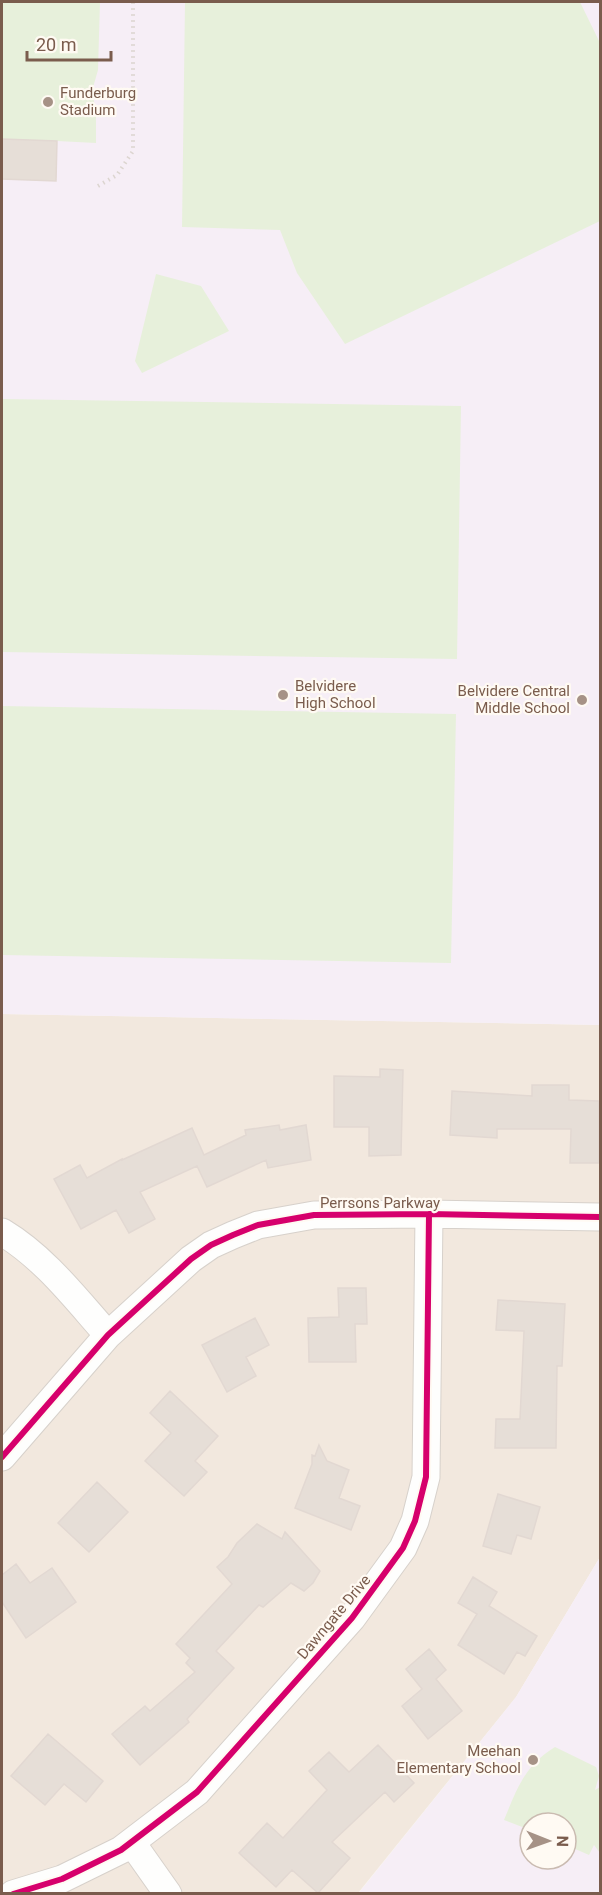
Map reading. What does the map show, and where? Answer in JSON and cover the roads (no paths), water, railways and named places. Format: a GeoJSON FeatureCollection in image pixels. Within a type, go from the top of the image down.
{"type":"FeatureCollection","features":[{"type":"Feature","properties":{"kind":"street","name":"Perrsons Parkway"},"geometry":{"type":"LineString","coordinates":[[2,1457],[108,1335],[191,1259],[211,1245],[258,1225],[314,1215],[429,1214],[600,1217]]}},
{"type":"Feature","properties":{"kind":"street","name":"Dawngate Drive"},"geometry":{"type":"LineString","coordinates":[[13,1893],[62,1878],[81,1882],[196,1792],[352,1618],[404,1548],[415,1521],[426,1477],[429,1214]]}},
{"type":"Feature","properties":{"kind":"street"},"geometry":{"type":"LineString","coordinates":[[2,1232],[21,1244],[47,1267],[108,1335]]}},
{"type":"Feature","properties":{"kind":"street"},"geometry":{"type":"LineString","coordinates":[[132,1843],[168,1893]]}},
{"type":"Feature","properties":{"kind":"place","name":"Funderburg Stadium"},"geometry":{"type":"Point","coordinates":[48,102]}},
{"type":"Feature","properties":{"kind":"place","name":"Belvidere High School"},"geometry":{"type":"Point","coordinates":[283,695]}},
{"type":"Feature","properties":{"kind":"place","name":"Belvidere Central Middle School"},"geometry":{"type":"Point","coordinates":[582,700]}},
{"type":"Feature","properties":{"kind":"place","name":"Meehan Elementary School"},"geometry":{"type":"Point","coordinates":[533,1760]}}]}
